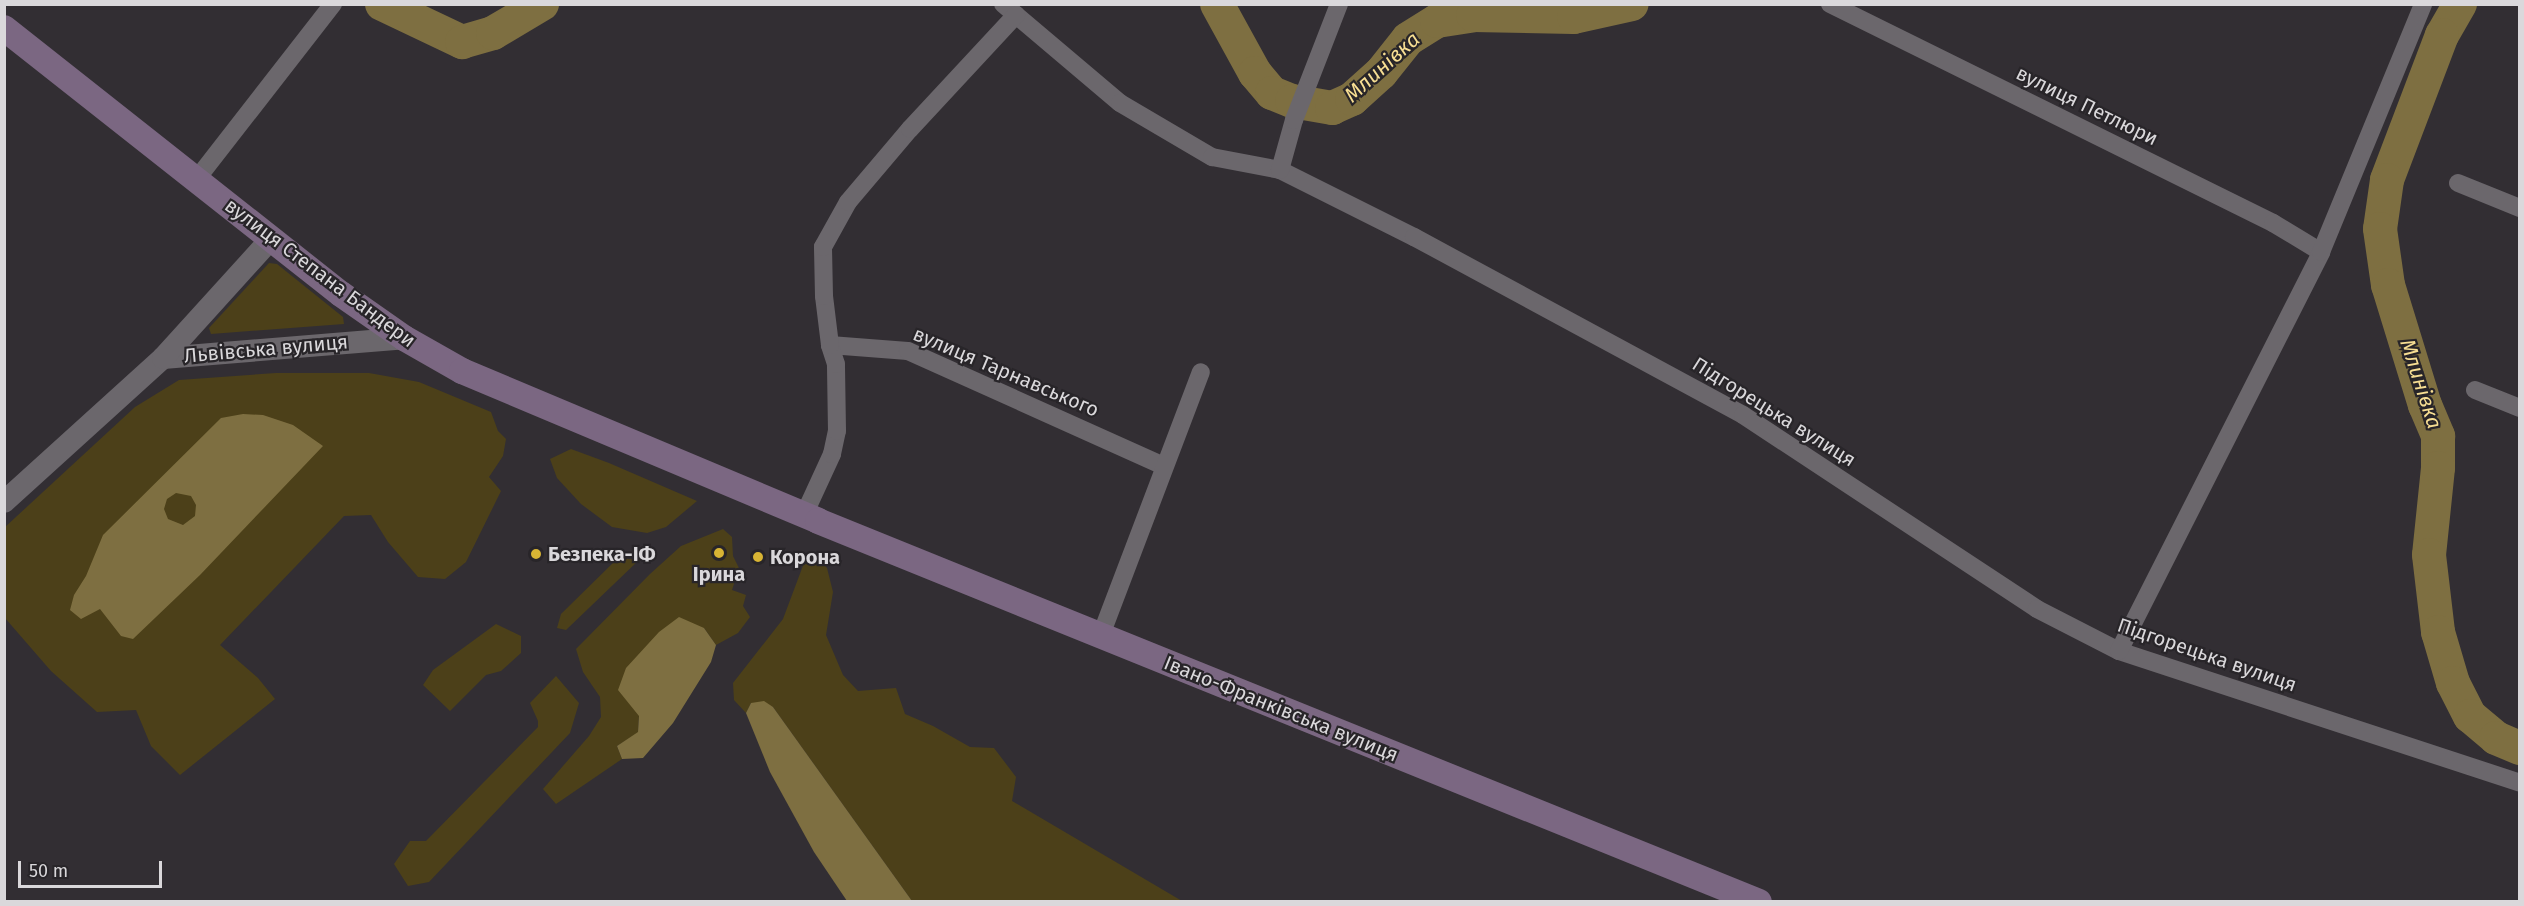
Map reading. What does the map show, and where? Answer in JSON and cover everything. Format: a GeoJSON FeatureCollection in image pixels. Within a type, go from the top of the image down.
{"type":"FeatureCollection","features":[{"type":"Feature","properties":{"kind":"main road","name":"вулиця Степана Бандери"},"geometry":{"type":"LineString","coordinates":[[4,28],[341,294],[404,338],[462,371],[804,515]]}},
{"type":"Feature","properties":{"kind":"main road","name":"Івано-Франківська вулиця"},"geometry":{"type":"LineString","coordinates":[[804,515],[1759,902]]}},
{"type":"Feature","properties":{"kind":"street"},"geometry":{"type":"LineString","coordinates":[[196,180],[333,4]]}},
{"type":"Feature","properties":{"kind":"street"},"geometry":{"type":"LineString","coordinates":[[1280,170],[1294,120],[1339,4]]}},
{"type":"Feature","properties":{"kind":"street","name":"вулиця Петлюри"},"geometry":{"type":"LineString","coordinates":[[1830,4],[2274,223],[2321,252]]}},
{"type":"Feature","properties":{"kind":"street"},"geometry":{"type":"LineString","coordinates":[[2119,651],[2321,252],[2423,4]]}},
{"type":"Feature","properties":{"kind":"street"},"geometry":{"type":"LineString","coordinates":[[804,515],[832,454],[837,431],[836,364],[830,345],[824,296],[823,247],[848,202],[1010,10]]}},
{"type":"Feature","properties":{"kind":"street","name":"Підгорецька вулиця"},"geometry":{"type":"LineString","coordinates":[[1010,10],[1120,103],[1212,158],[1280,170],[1414,237],[1743,415],[2037,609],[2119,651],[2520,783]]}},
{"type":"Feature","properties":{"kind":"street"},"geometry":{"type":"LineString","coordinates":[[2458,183],[2520,208]]}},
{"type":"Feature","properties":{"kind":"street","name":"Львівська вулиця"},"geometry":{"type":"LineString","coordinates":[[4,502],[163,358],[272,238]]}},
{"type":"Feature","properties":{"kind":"street","name":"Львівська вулиця"},"geometry":{"type":"LineString","coordinates":[[163,358],[404,338]]}},
{"type":"Feature","properties":{"kind":"street","name":"вулиця Тарнавського"},"geometry":{"type":"LineString","coordinates":[[830,345],[908,351],[1164,466]]}},
{"type":"Feature","properties":{"kind":"street"},"geometry":{"type":"LineString","coordinates":[[1101,634],[1201,372]]}},
{"type":"Feature","properties":{"kind":"street"},"geometry":{"type":"LineString","coordinates":[[2475,390],[2520,408]]}},
{"type":"Feature","properties":{"kind":"shaded area"},"geometry":{"type":"Polygon","coordinates":[[[269,263],[277,264],[343,317],[344,324],[211,334],[209,328],[269,263]]]}},
{"type":"Feature","properties":{"kind":"shaded area"},"geometry":{"type":"Polygon","coordinates":[[[276,373],[369,373],[419,382],[491,412],[498,431],[506,439],[503,456],[489,477],[501,491],[466,562],[445,579],[418,577],[388,542],[371,515],[344,516],[220,645],[258,678],[275,699],[180,775],[151,746],[136,710],[97,712],[51,671],[5,618],[4,528],[135,407],[179,380],[276,373]]]}},
{"type":"Feature","properties":{"kind":"shaded area"},"geometry":{"type":"Polygon","coordinates":[[[243,414],[263,415],[293,425],[323,446],[200,575],[133,639],[121,636],[100,609],[81,619],[70,610],[74,595],[86,576],[103,535],[221,418],[243,414]],[[176,493],[167,499],[164,509],[168,519],[183,525],[195,516],[196,505],[191,496],[176,493]]]}},
{"type":"Feature","properties":{"kind":"shaded area"},"geometry":{"type":"Polygon","coordinates":[[[571,449],[697,501],[666,527],[647,533],[612,527],[581,504],[557,478],[550,459],[571,449]]]}},
{"type":"Feature","properties":{"kind":"shaded area"},"geometry":{"type":"Polygon","coordinates":[[[723,529],[732,537],[733,556],[739,568],[732,590],[746,595],[743,606],[750,617],[738,633],[716,645],[704,628],[639,716],[638,733],[617,746],[622,759],[556,804],[543,789],[589,736],[601,717],[600,697],[583,672],[576,649],[681,546],[723,529]]]}},
{"type":"Feature","properties":{"kind":"shaded area"},"geometry":{"type":"Polygon","coordinates":[[[816,556],[827,568],[833,592],[826,635],[843,675],[858,691],[896,688],[905,714],[933,726],[970,747],[994,748],[1016,777],[1012,801],[1182,901],[912,901],[773,707],[751,703],[746,713],[734,700],[733,683],[783,619],[804,563],[816,556]]]}},
{"type":"Feature","properties":{"kind":"shaded area"},"geometry":{"type":"Polygon","coordinates":[[[618,558],[639,560],[566,630],[557,628],[561,614],[618,558]]]}},
{"type":"Feature","properties":{"kind":"shaded area"},"geometry":{"type":"Polygon","coordinates":[[[679,617],[704,628],[716,645],[711,662],[673,723],[643,758],[622,759],[617,746],[638,732],[639,716],[618,690],[626,668],[659,632],[679,617]]]}},
{"type":"Feature","properties":{"kind":"shaded area"},"geometry":{"type":"Polygon","coordinates":[[[496,624],[521,636],[521,653],[501,671],[486,675],[450,711],[423,685],[433,670],[496,624]]]}},
{"type":"Feature","properties":{"kind":"shaded area"},"geometry":{"type":"Polygon","coordinates":[[[556,676],[579,703],[570,733],[429,882],[408,886],[394,864],[410,841],[426,841],[538,727],[538,721],[530,703],[556,676]]]}},
{"type":"Feature","properties":{"kind":"shaded area"},"geometry":{"type":"Polygon","coordinates":[[[764,701],[773,707],[912,901],[847,901],[814,852],[770,772],[746,713],[751,703],[764,701]]]}},
{"type":"Feature","properties":{"kind":"waterway","name":"Млинівка"},"geometry":{"type":"LineString","coordinates":[[382,4],[462,42],[493,33],[542,4]]}},
{"type":"Feature","properties":{"kind":"waterway","name":"Млинівка"},"geometry":{"type":"LineString","coordinates":[[1217,4],[1255,73],[1272,93],[1292,101],[1332,108],[1352,99],[1381,73],[1408,39],[1437,21],[1473,15],[1574,17],[1632,4]]}},
{"type":"Feature","properties":{"kind":"waterway","name":"Млинівка"},"geometry":{"type":"LineString","coordinates":[[2460,4],[2442,35],[2387,180],[2380,229],[2388,285],[2425,405],[2438,436],[2438,468],[2429,555],[2438,632],[2453,683],[2470,716],[2496,738],[2520,748]]}},
{"type":"Feature","properties":{"kind":"place","name":"Ірина"},"geometry":{"type":"Point","coordinates":[719,553]}},
{"type":"Feature","properties":{"kind":"place","name":"Безпека-ІФ"},"geometry":{"type":"Point","coordinates":[536,554]}},
{"type":"Feature","properties":{"kind":"place","name":"Корона"},"geometry":{"type":"Point","coordinates":[758,557]}}]}
